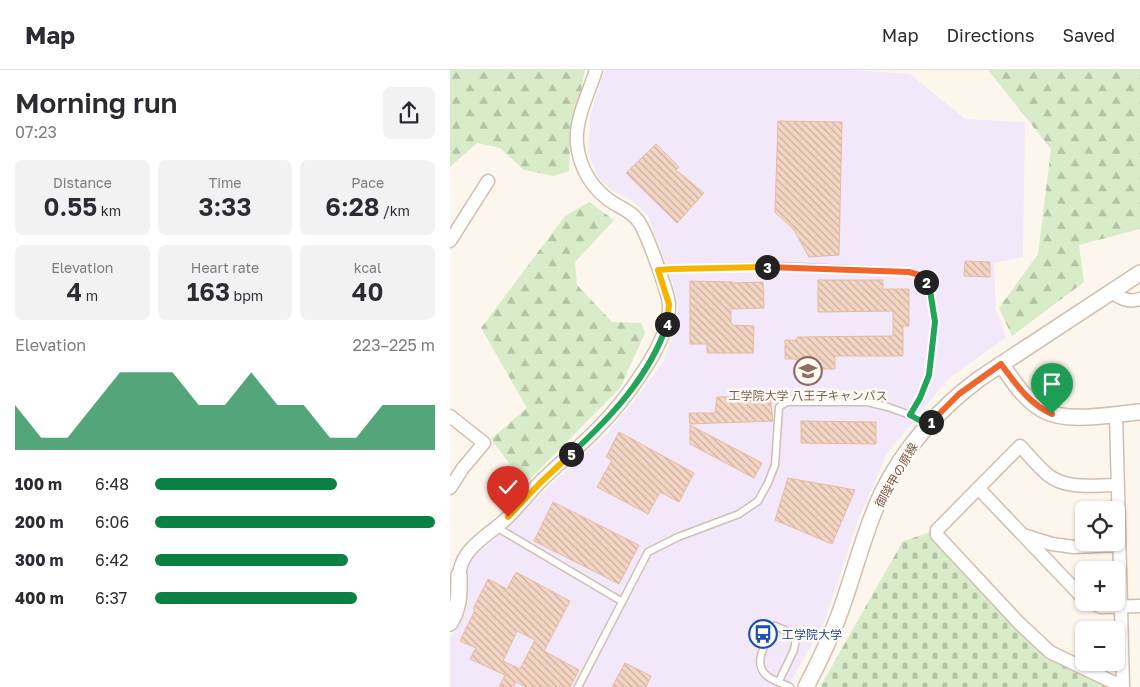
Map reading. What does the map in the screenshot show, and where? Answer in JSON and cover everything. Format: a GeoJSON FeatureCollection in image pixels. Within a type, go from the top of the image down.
{"type":"FeatureCollection","features":[{"type":"Feature","properties":{"kind":"street"},"geometry":{"type":"LineString","coordinates":[[450,623],[457,611],[460,566],[467,554],[476,542],[496,528],[598,428],[629,393],[659,345],[667,325],[669,304],[639,221],[630,212],[613,203],[590,183],[579,156],[576,142],[577,130],[596,70]]}},
{"type":"Feature","properties":{"kind":"street"},"geometry":{"type":"LineString","coordinates":[[450,241],[488,181]]}},
{"type":"Feature","properties":{"kind":"street","name":"御陵甲の原線"},"geometry":{"type":"LineString","coordinates":[[806,687],[833,631],[867,529],[883,493],[900,463],[928,425],[959,394],[1001,364],[1140,273]]}},
{"type":"Feature","properties":{"kind":"street"},"geometry":{"type":"LineString","coordinates":[[1111,292],[1120,298],[1133,302],[1140,300]]}},
{"type":"Feature","properties":{"kind":"street"},"geometry":{"type":"LineString","coordinates":[[1001,364],[1029,400],[1043,410],[1063,417],[1140,412]]}},
{"type":"Feature","properties":{"kind":"street"},"geometry":{"type":"LineString","coordinates":[[1116,414],[1118,501]]}},
{"type":"Feature","properties":{"kind":"street"},"geometry":{"type":"LineString","coordinates":[[450,416],[484,443],[463,468],[450,488]]}},
{"type":"Feature","properties":{"kind":"street"},"geometry":{"type":"LineString","coordinates":[[1117,485],[1074,486],[1065,484],[1048,475],[1020,446],[937,530],[937,535],[1019,623],[1050,652],[1123,687],[1122,611]]}},
{"type":"Feature","properties":{"kind":"street"},"geometry":{"type":"LineString","coordinates":[[979,489],[1075,590]]}},
{"type":"Feature","properties":{"kind":"street"},"geometry":{"type":"LineString","coordinates":[[1023,536],[1052,544],[1075,547]]}},
{"type":"Feature","properties":{"kind":"street"},"geometry":{"type":"LineString","coordinates":[[1125,606],[1140,606]]}},
{"type":"Feature","properties":{"kind":"lane"},"geometry":{"type":"LineString","coordinates":[[658,270],[778,266],[909,272],[923,276],[930,290],[935,322],[929,375],[920,398],[910,415]]}},
{"type":"Feature","properties":{"kind":"lane"},"geometry":{"type":"LineString","coordinates":[[578,687],[648,552],[662,544],[738,514],[758,501],[775,465],[779,407],[787,402],[868,402],[888,406],[928,425]]}},
{"type":"Feature","properties":{"kind":"lane"},"geometry":{"type":"LineString","coordinates":[[496,528],[621,601]]}},
{"type":"Feature","properties":{"kind":"lane"},"geometry":{"type":"LineString","coordinates":[[779,681],[794,650],[796,639],[792,633],[775,626],[761,654],[759,665],[765,674],[790,687]]}},
{"type":"Feature","properties":{"kind":"shaded area","name":"工学院大学 八王子キャンパス"},"geometry":{"type":"Polygon","coordinates":[[[605,70],[854,70],[910,74],[965,119],[1025,122],[1023,257],[994,263],[996,310],[1006,337],[947,380],[886,455],[856,526],[825,620],[788,687],[450,687],[450,637],[457,629],[466,611],[466,569],[472,557],[485,544],[510,525],[546,489],[606,435],[663,362],[675,330],[678,307],[673,283],[648,216],[633,201],[613,191],[597,176],[588,153],[590,115],[605,70]]]}},
{"type":"Feature","properties":{"kind":"green space"},"geometry":{"type":"Polygon","coordinates":[[[450,70],[585,70],[570,145],[569,171],[554,176],[524,170],[500,148],[477,143],[450,167],[450,70]]]}},
{"type":"Feature","properties":{"kind":"green space"},"geometry":{"type":"Polygon","coordinates":[[[988,70],[1140,70],[1140,229],[1079,245],[1084,282],[1012,336],[999,308],[1038,254],[1051,149],[988,70]]]}},
{"type":"Feature","properties":{"kind":"green space"},"geometry":{"type":"Polygon","coordinates":[[[589,202],[614,220],[575,262],[577,285],[612,322],[641,323],[645,333],[620,388],[525,484],[491,439],[527,408],[481,328],[565,216],[589,202]]]}},
{"type":"Feature","properties":{"kind":"green space"},"geometry":{"type":"Polygon","coordinates":[[[937,530],[1050,652],[1075,664],[1075,671],[1090,671],[1123,687],[820,687],[903,541],[937,530]]]}},
{"type":"Feature","properties":{"kind":"building"},"geometry":{"type":"Polygon","coordinates":[[[778,121],[842,122],[839,255],[809,257],[794,230],[775,212],[778,121]]]}},
{"type":"Feature","properties":{"kind":"building"},"geometry":{"type":"Polygon","coordinates":[[[656,144],[679,167],[676,170],[704,193],[677,223],[626,173],[656,144]]]}},
{"type":"Feature","properties":{"kind":"building"},"geometry":{"type":"Polygon","coordinates":[[[965,261],[990,262],[990,277],[964,276],[965,261]]]}},
{"type":"Feature","properties":{"kind":"building"},"geometry":{"type":"Polygon","coordinates":[[[818,280],[883,280],[883,289],[909,289],[909,326],[903,326],[903,356],[835,356],[835,369],[797,369],[797,359],[785,359],[785,340],[797,340],[797,337],[893,336],[893,311],[818,312],[818,280]]]}},
{"type":"Feature","properties":{"kind":"building"},"geometry":{"type":"Polygon","coordinates":[[[690,281],[763,282],[764,308],[731,309],[731,325],[754,326],[753,353],[707,353],[707,344],[690,344],[690,281]]]}},
{"type":"Feature","properties":{"kind":"building"},"geometry":{"type":"Polygon","coordinates":[[[770,396],[773,421],[690,424],[689,413],[715,413],[717,397],[770,396]]]}},
{"type":"Feature","properties":{"kind":"building"},"geometry":{"type":"Polygon","coordinates":[[[801,421],[876,422],[876,444],[801,443],[801,421]]]}},
{"type":"Feature","properties":{"kind":"building"},"geometry":{"type":"Polygon","coordinates":[[[690,425],[762,463],[754,478],[690,444],[690,425]]]}},
{"type":"Feature","properties":{"kind":"building"},"geometry":{"type":"Polygon","coordinates":[[[619,432],[694,473],[679,502],[660,492],[648,514],[597,487],[612,460],[606,457],[619,432]]]}},
{"type":"Feature","properties":{"kind":"building"},"geometry":{"type":"Polygon","coordinates":[[[788,478],[855,490],[832,544],[775,520],[788,478]]]}},
{"type":"Feature","properties":{"kind":"building"},"geometry":{"type":"Polygon","coordinates":[[[553,502],[639,545],[619,584],[534,541],[553,502]]]}},
{"type":"Feature","properties":{"kind":"building"},"geometry":{"type":"Polygon","coordinates":[[[516,572],[570,601],[544,651],[579,670],[570,687],[526,687],[516,682],[513,687],[499,687],[505,675],[470,659],[476,648],[460,641],[488,579],[507,589],[516,572]],[[517,631],[503,661],[520,669],[535,640],[517,631]]]}},
{"type":"Feature","properties":{"kind":"building"},"geometry":{"type":"Polygon","coordinates":[[[625,663],[651,676],[646,687],[612,687],[625,663]]]}},
{"type":"Feature","properties":{"kind":"place","name":"工学院大学 八王子キャンパス"},"geometry":{"type":"Point","coordinates":[808,371]}},
{"type":"Feature","properties":{"kind":"place","name":"工学院大学"},"geometry":{"type":"Point","coordinates":[763,634]}},
{"type":"Feature","properties":{"kind":"route"},"geometry":{"type":"LineString","coordinates":[[508,517],[540,483],[598,428],[629,393],[649,362],[659,345],[667,325],[669,304],[658,270],[778,266],[909,272],[923,276],[930,290],[935,322],[929,375],[920,398],[910,415],[928,425],[959,394],[1001,364],[1029,400],[1052,414]]}}]}
